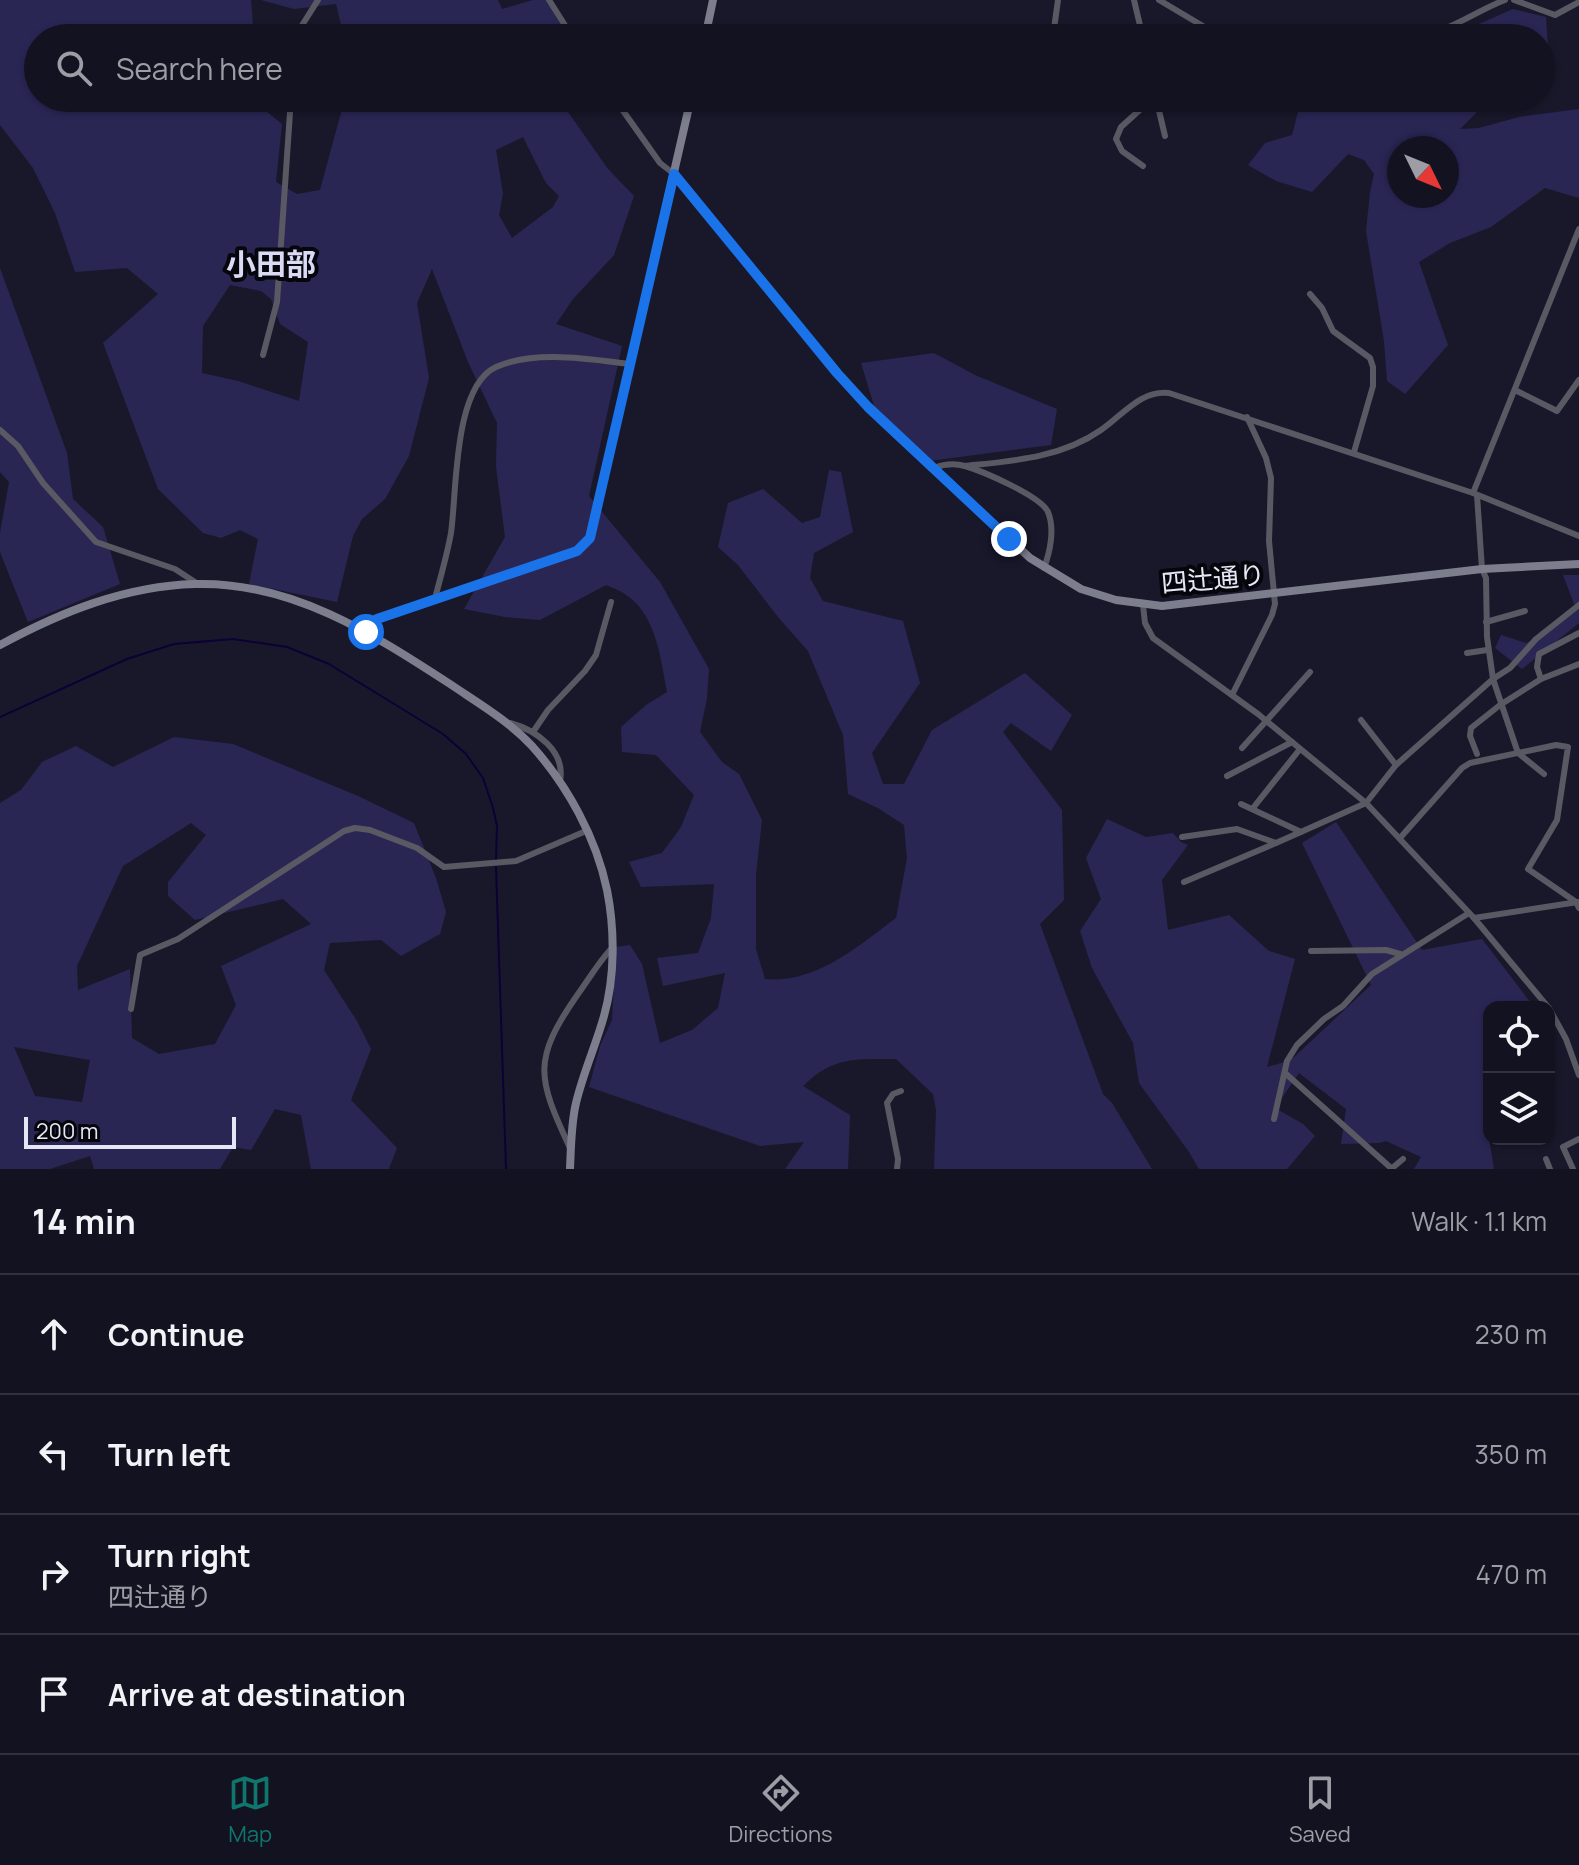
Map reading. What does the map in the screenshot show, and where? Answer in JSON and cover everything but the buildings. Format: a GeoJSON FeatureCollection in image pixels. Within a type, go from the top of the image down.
{"type":"FeatureCollection","features":[{"type":"Feature","properties":{"kind":"street"},"geometry":{"type":"LineString","coordinates":[[303,24],[318,0]]}},
{"type":"Feature","properties":{"kind":"street"},"geometry":{"type":"LineString","coordinates":[[549,0],[564,24]]}},
{"type":"Feature","properties":{"kind":"street"},"geometry":{"type":"LineString","coordinates":[[708,24],[713,0]]}},
{"type":"Feature","properties":{"kind":"street"},"geometry":{"type":"LineString","coordinates":[[1055,24],[1058,0]]}},
{"type":"Feature","properties":{"kind":"street"},"geometry":{"type":"LineString","coordinates":[[1134,0],[1140,24]]}},
{"type":"Feature","properties":{"kind":"street"},"geometry":{"type":"LineString","coordinates":[[1159,0],[1199,24]]}},
{"type":"Feature","properties":{"kind":"street"},"geometry":{"type":"LineString","coordinates":[[1454,24],[1505,0]]}},
{"type":"Feature","properties":{"kind":"street"},"geometry":{"type":"LineString","coordinates":[[1514,0],[1555,15],[1579,2]]}},
{"type":"Feature","properties":{"kind":"street"},"geometry":{"type":"LineString","coordinates":[[263,355],[277,302],[290,112]]}},
{"type":"Feature","properties":{"kind":"street"},"geometry":{"type":"LineString","coordinates":[[624,112],[660,163],[674,174]]}},
{"type":"Feature","properties":{"kind":"street"},"geometry":{"type":"LineString","coordinates":[[366,632],[377,619],[577,551],[590,538],[688,112]]}},
{"type":"Feature","properties":{"kind":"street"},"geometry":{"type":"LineString","coordinates":[[1139,112],[1121,127],[1116,139],[1122,151],[1143,166]]}},
{"type":"Feature","properties":{"kind":"street"},"geometry":{"type":"LineString","coordinates":[[1159,112],[1165,136]]}},
{"type":"Feature","properties":{"kind":"street","name":"四辻通り"},"geometry":{"type":"LineString","coordinates":[[674,174],[868,407],[1044,568],[1081,589],[1143,605],[1188,604],[1482,569],[1579,564]]}},
{"type":"Feature","properties":{"kind":"street"},"geometry":{"type":"LineString","coordinates":[[1544,774],[1518,753],[1493,679],[1487,650],[1486,578],[1482,569],[1475,494],[1579,229]]}},
{"type":"Feature","properties":{"kind":"street"},"geometry":{"type":"LineString","coordinates":[[1310,294],[1322,308],[1333,331],[1370,358],[1373,367],[1373,386],[1354,452]]}},
{"type":"Feature","properties":{"kind":"street"},"geometry":{"type":"LineString","coordinates":[[435,598],[451,529],[461,436],[475,387],[483,375],[517,360],[546,358],[629,364]]}},
{"type":"Feature","properties":{"kind":"street"},"geometry":{"type":"LineString","coordinates":[[1515,390],[1557,411],[1579,380]]}},
{"type":"Feature","properties":{"kind":"street"},"geometry":{"type":"LineString","coordinates":[[934,468],[944,464],[965,466],[1047,455],[1081,442],[1111,423],[1134,403],[1156,391],[1354,452],[1475,494],[1579,536]]}},
{"type":"Feature","properties":{"kind":"street"},"geometry":{"type":"LineString","coordinates":[[1232,695],[1275,604],[1269,541],[1271,478],[1266,458],[1247,417]]}},
{"type":"Feature","properties":{"kind":"street"},"geometry":{"type":"LineString","coordinates":[[0,430],[18,446],[53,494],[96,542],[175,569],[198,584]]}},
{"type":"Feature","properties":{"kind":"street"},"geometry":{"type":"LineString","coordinates":[[965,466],[1044,505],[1051,527],[1050,552],[1044,568]]}},
{"type":"Feature","properties":{"kind":"street"},"geometry":{"type":"LineString","coordinates":[[0,645],[87,605],[143,590],[198,584],[257,590],[347,620],[507,722],[530,744],[560,782],[603,870],[607,892],[611,949],[608,1001],[575,1106],[570,1169]]}},
{"type":"Feature","properties":{"kind":"street"},"geometry":{"type":"LineString","coordinates":[[533,732],[596,655],[611,602]]}},
{"type":"Feature","properties":{"kind":"street"},"geometry":{"type":"LineString","coordinates":[[1143,605],[1145,623],[1153,638],[1266,721],[1366,803],[1472,915],[1543,1001]]}},
{"type":"Feature","properties":{"kind":"street"},"geometry":{"type":"LineString","coordinates":[[1184,882],[1366,803],[1396,765],[1493,679],[1510,668],[1536,639],[1579,605]]}},
{"type":"Feature","properties":{"kind":"street"},"geometry":{"type":"LineString","coordinates":[[1486,622],[1525,611]]}},
{"type":"Feature","properties":{"kind":"street"},"geometry":{"type":"LineString","coordinates":[[1541,679],[1537,667],[1539,654],[1579,633]]}},
{"type":"Feature","properties":{"kind":"street"},"geometry":{"type":"LineString","coordinates":[[1467,653],[1487,650]]}},
{"type":"Feature","properties":{"kind":"street"},"geometry":{"type":"LineString","coordinates":[[1477,754],[1470,736],[1471,728],[1541,679],[1579,664]]}},
{"type":"Feature","properties":{"kind":"street"},"geometry":{"type":"LineString","coordinates":[[1242,748],[1310,672]]}},
{"type":"Feature","properties":{"kind":"street"},"geometry":{"type":"LineString","coordinates":[[1361,720],[1396,765]]}},
{"type":"Feature","properties":{"kind":"street"},"geometry":{"type":"LineString","coordinates":[[507,722],[533,732],[547,742],[562,772],[560,782]]}},
{"type":"Feature","properties":{"kind":"street"},"geometry":{"type":"LineString","coordinates":[[1227,776],[1292,742]]}},
{"type":"Feature","properties":{"kind":"street"},"geometry":{"type":"LineString","coordinates":[[1400,838],[1462,768],[1470,763],[1556,745],[1568,747],[1557,820],[1528,869],[1578,904]]}},
{"type":"Feature","properties":{"kind":"street"},"geometry":{"type":"LineString","coordinates":[[1253,808],[1300,749]]}},
{"type":"Feature","properties":{"kind":"street"},"geometry":{"type":"LineString","coordinates":[[1241,804],[1301,832]]}},
{"type":"Feature","properties":{"kind":"street"},"geometry":{"type":"LineString","coordinates":[[131,1009],[140,955],[178,939],[344,831],[355,828],[370,830],[417,848],[444,867],[516,861],[586,831]]}},
{"type":"Feature","properties":{"kind":"street"},"geometry":{"type":"LineString","coordinates":[[1182,837],[1237,829],[1276,843]]}},
{"type":"Feature","properties":{"kind":"street"},"geometry":{"type":"LineString","coordinates":[[1274,1119],[1292,1050],[1324,1019],[1343,1006],[1372,974],[1400,954],[1472,915],[1578,904]]}},
{"type":"Feature","properties":{"kind":"street"},"geometry":{"type":"LineString","coordinates":[[571,1151],[545,1089],[544,1062],[552,1033],[611,949]]}},
{"type":"Feature","properties":{"kind":"street"},"geometry":{"type":"LineString","coordinates":[[1311,951],[1386,950],[1400,954]]}},
{"type":"Feature","properties":{"kind":"street"},"geometry":{"type":"LineString","coordinates":[[1555,1020],[1579,1075]]}},
{"type":"Feature","properties":{"kind":"street"},"geometry":{"type":"LineString","coordinates":[[1569,1049],[1579,1042]]}},
{"type":"Feature","properties":{"kind":"street"},"geometry":{"type":"LineString","coordinates":[[1285,1073],[1391,1168],[1403,1159]]}},
{"type":"Feature","properties":{"kind":"street"},"geometry":{"type":"LineString","coordinates":[[897,1169],[898,1159],[887,1103],[893,1094],[901,1091]]}},
{"type":"Feature","properties":{"kind":"street"},"geometry":{"type":"LineString","coordinates":[[1573,1169],[1563,1147],[1579,1139]]}},
{"type":"Feature","properties":{"kind":"street"},"geometry":{"type":"LineString","coordinates":[[1546,1159],[1550,1169]]}},
{"type":"Feature","properties":{"kind":"shaded area"},"geometry":{"type":"Polygon","coordinates":[[[0,0],[251,0],[253,24],[24,24],[24,112],[267,112],[282,124],[276,182],[297,194],[320,190],[341,112],[568,112],[608,169],[634,196],[614,255],[573,299],[556,324],[622,346],[589,496],[660,582],[709,669],[700,732],[722,762],[739,774],[762,820],[756,874],[756,949],[765,979],[802,976],[819,969],[851,951],[896,918],[907,858],[904,825],[848,794],[843,735],[808,651],[738,565],[718,547],[728,503],[763,489],[802,523],[820,517],[829,470],[841,472],[853,532],[814,553],[810,578],[823,601],[903,621],[920,683],[872,753],[883,784],[904,784],[932,730],[1025,673],[1072,715],[1051,751],[1011,723],[1003,732],[1062,810],[1064,900],[1040,924],[1103,1094],[1112,1103],[1152,1169],[934,1169],[936,1110],[933,1094],[896,1059],[835,1064],[803,1086],[850,1115],[848,1169],[785,1169],[804,1142],[760,1146],[589,1087],[600,1046],[612,1020],[616,947],[630,945],[642,964],[660,1043],[692,1030],[718,1008],[725,973],[663,986],[657,958],[698,953],[711,918],[714,884],[641,887],[629,862],[662,853],[681,827],[694,795],[656,755],[622,752],[621,727],[667,692],[660,654],[646,616],[629,597],[606,585],[540,620],[464,609],[505,537],[496,467],[497,423],[468,362],[432,269],[417,303],[429,378],[409,456],[385,499],[362,519],[353,536],[337,602],[249,584],[258,539],[240,530],[221,538],[203,533],[158,489],[103,343],[158,294],[127,268],[75,272],[55,213],[33,168],[0,125],[0,0]],[[523,137],[496,150],[503,194],[499,215],[512,238],[553,207],[559,196],[546,183],[523,137]],[[230,285],[203,326],[202,373],[299,401],[308,342],[280,324],[271,299],[261,291],[230,285]]]}},
{"type":"Feature","properties":{"kind":"shaded area"},"geometry":{"type":"Polygon","coordinates":[[[261,0],[498,0],[502,9],[533,0],[546,0],[561,24],[341,24],[336,4],[294,9],[261,0]]]}},
{"type":"Feature","properties":{"kind":"shaded area"},"geometry":{"type":"Polygon","coordinates":[[[1513,9],[1546,17],[1546,24],[1479,24],[1513,9]]]}},
{"type":"Feature","properties":{"kind":"shaded area"},"geometry":{"type":"Polygon","coordinates":[[[1579,109],[1579,198],[1545,188],[1491,227],[1450,243],[1419,262],[1448,345],[1405,394],[1387,381],[1384,341],[1366,231],[1374,174],[1364,160],[1348,154],[1312,192],[1276,181],[1248,165],[1265,143],[1292,135],[1298,112],[1477,112],[1460,129],[1579,109]]]}},
{"type":"Feature","properties":{"kind":"shaded area"},"geometry":{"type":"Polygon","coordinates":[[[0,268],[67,453],[73,499],[103,527],[120,584],[28,622],[0,552],[0,533],[9,482],[0,472],[0,268]]]}},
{"type":"Feature","properties":{"kind":"shaded area"},"geometry":{"type":"Polygon","coordinates":[[[934,353],[975,375],[1057,409],[1051,445],[929,461],[876,412],[861,363],[934,353]]]}},
{"type":"Feature","properties":{"kind":"shaded area"},"geometry":{"type":"Polygon","coordinates":[[[1563,575],[1579,575],[1579,623],[1522,669],[1495,648],[1501,635],[1526,643],[1546,634],[1576,609],[1563,575]]]}},
{"type":"Feature","properties":{"kind":"shaded area"},"geometry":{"type":"Polygon","coordinates":[[[174,737],[233,744],[414,823],[446,912],[440,934],[401,956],[381,940],[330,943],[324,970],[371,1049],[351,1100],[397,1148],[389,1169],[311,1169],[301,1115],[275,1109],[251,1150],[233,1147],[220,1169],[94,1169],[90,1156],[50,1169],[0,1169],[0,803],[21,790],[42,762],[76,746],[113,767],[174,737]],[[191,823],[123,866],[77,966],[78,990],[130,969],[132,1038],[159,1054],[215,1044],[236,1005],[221,966],[311,924],[283,899],[195,920],[168,896],[168,882],[206,835],[191,823]],[[14,1047],[35,1096],[82,1102],[90,1060],[14,1047]]]}},
{"type":"Feature","properties":{"kind":"shaded area"},"geometry":{"type":"Polygon","coordinates":[[[1107,819],[1146,837],[1173,833],[1188,845],[1162,880],[1168,930],[1229,915],[1269,951],[1295,959],[1267,1067],[1291,1060],[1371,985],[1302,843],[1336,822],[1422,950],[1482,939],[1529,1001],[1483,1001],[1483,1145],[1490,1145],[1494,1169],[1414,1169],[1421,1157],[1386,1141],[1341,1144],[1346,1109],[1299,1073],[1275,1108],[1303,1124],[1315,1136],[1287,1169],[1199,1169],[1139,1083],[1133,1043],[1092,968],[1080,931],[1101,899],[1086,858],[1107,819]]]}},
{"type":"Feature","properties":{"kind":"waterway"},"geometry":{"type":"LineString","coordinates":[[0,717],[127,659],[174,644],[233,639],[287,647],[329,664],[443,734],[466,754],[483,778],[493,808],[497,826],[496,860]]}},
{"type":"Feature","properties":{"kind":"waterway"},"geometry":{"type":"LineString","coordinates":[[496,867],[506,1169]]}},
{"type":"Feature","properties":{"kind":"district","name":"小田部"},"geometry":{"type":"Point","coordinates":[271,265]}},
{"type":"Feature","properties":{"kind":"route"},"geometry":{"type":"LineString","coordinates":[[366,632],[377,619],[577,551],[590,538],[674,174],[868,407],[1009,539]]}}]}
